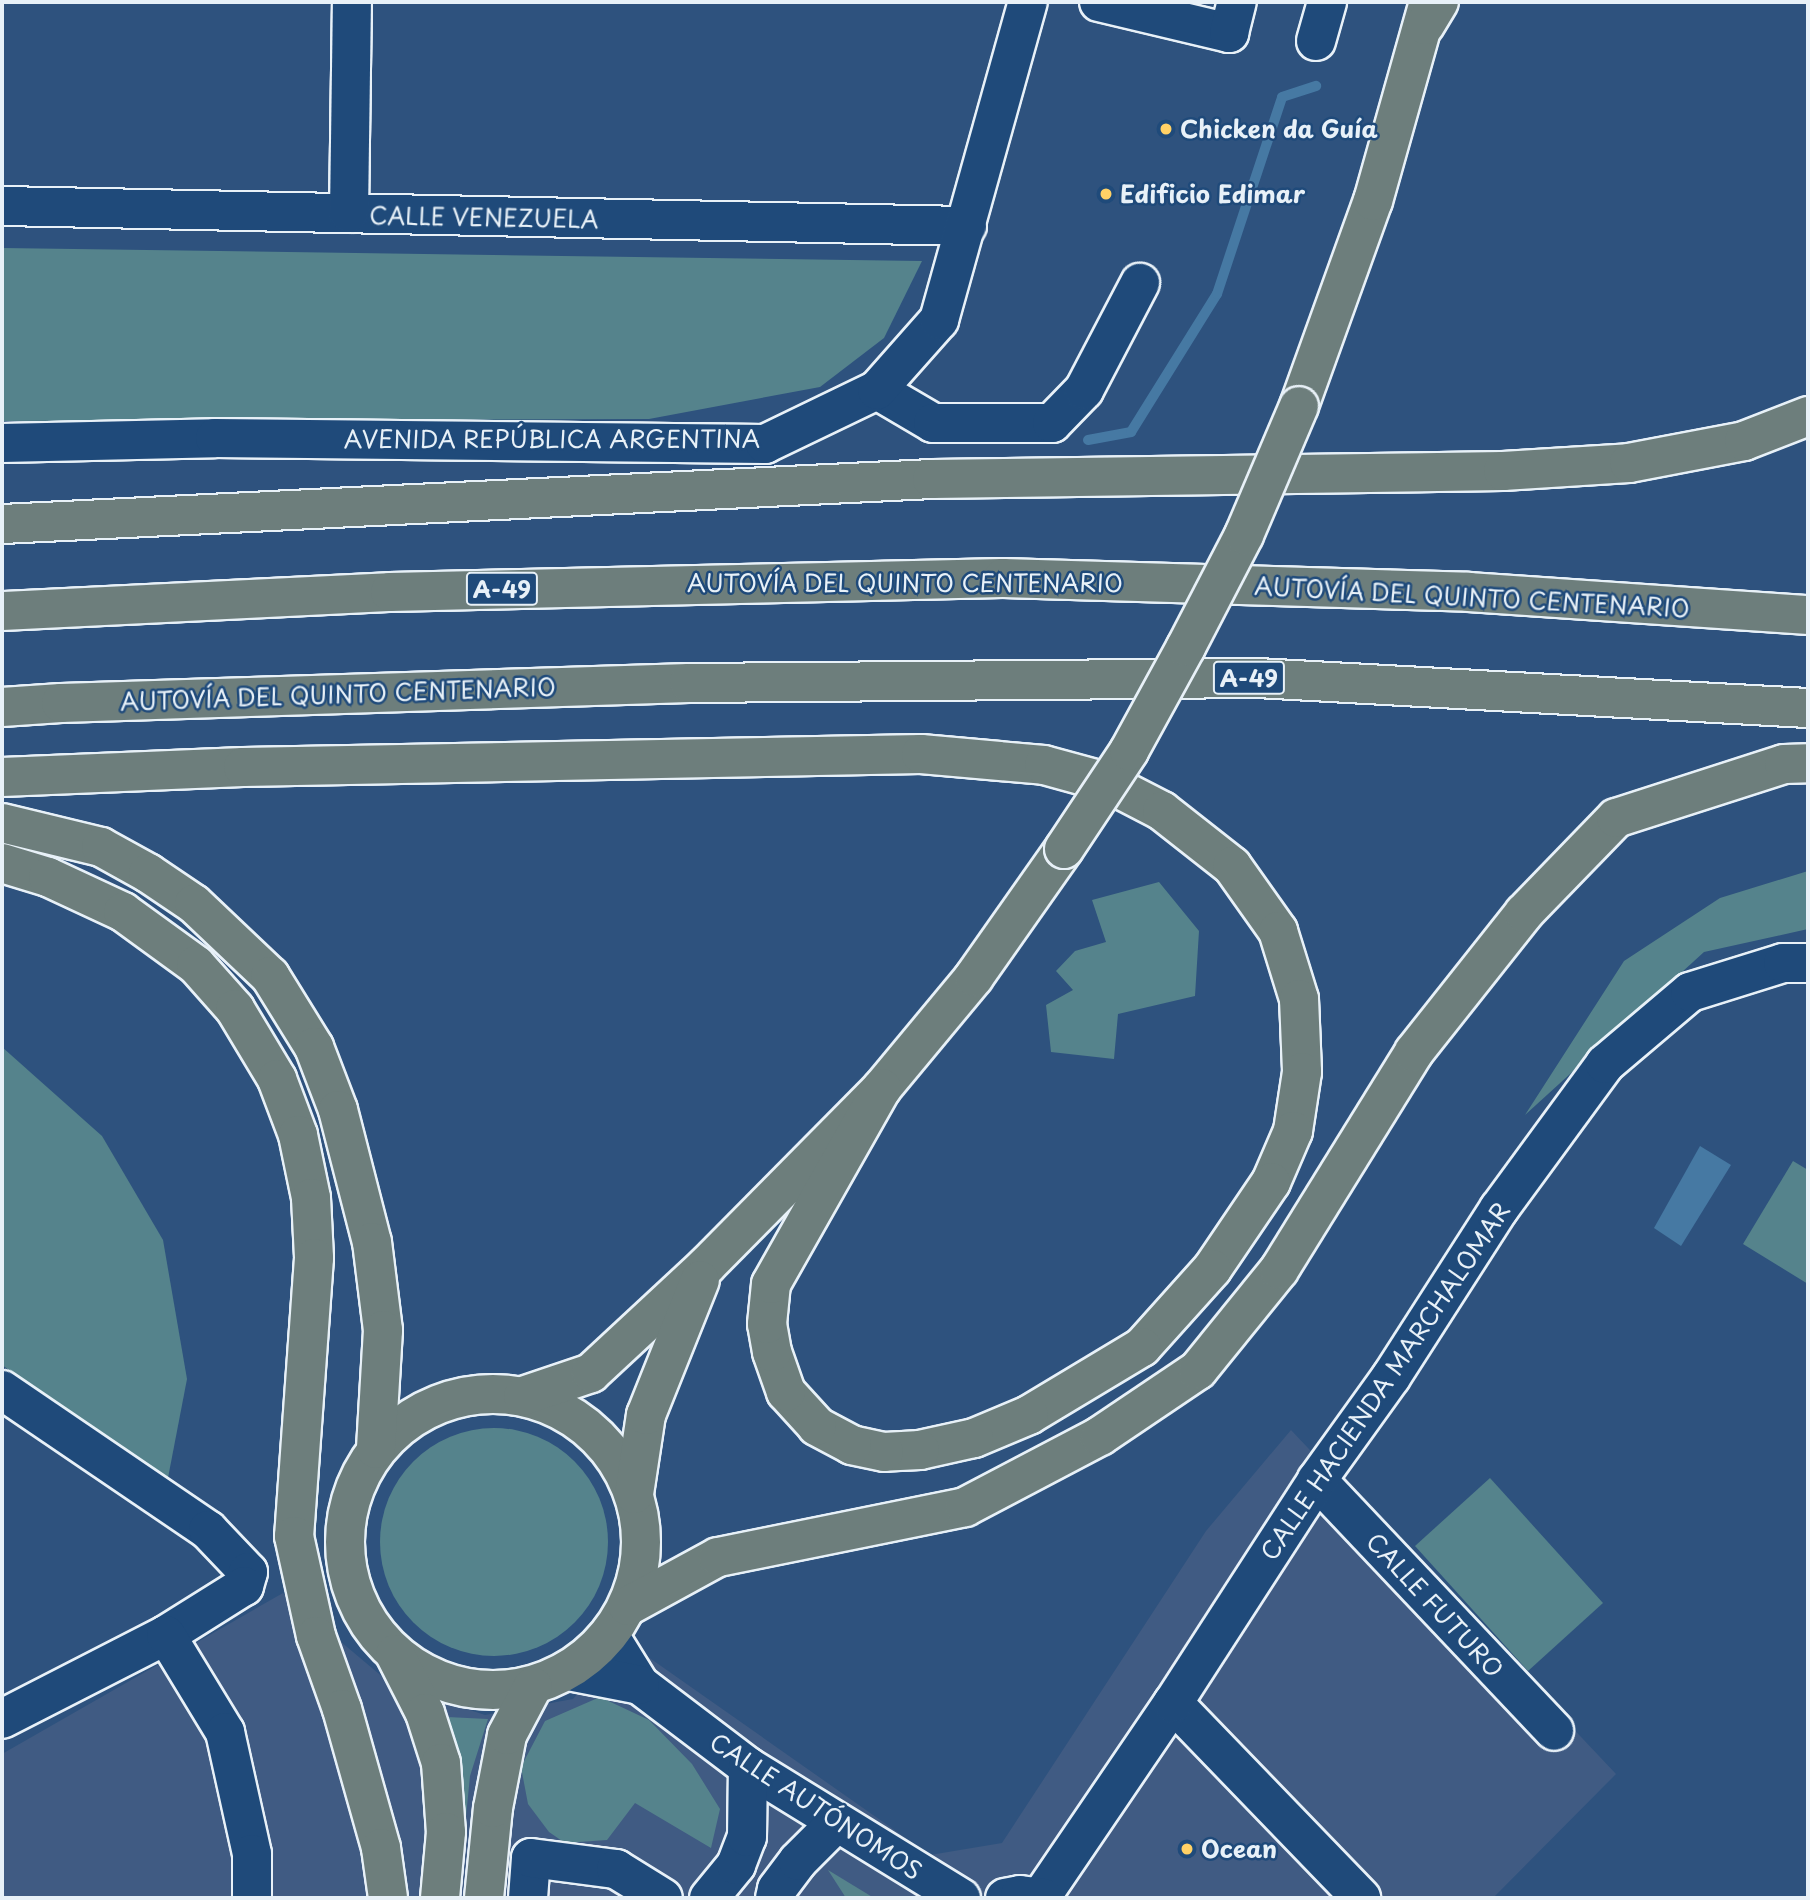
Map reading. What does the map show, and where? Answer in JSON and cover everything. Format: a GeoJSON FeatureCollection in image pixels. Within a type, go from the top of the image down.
{"type":"FeatureCollection","features":[{"type":"Feature","properties":{"kind":"main road"},"geometry":{"type":"LineString","coordinates":[[440,1898],[446,1832],[441,1763],[425,1713],[395,1654],[370,1626],[358,1603],[344,1555],[349,1505],[356,1481],[376,1449],[417,1413],[468,1395],[523,1396],[591,1373],[706,1266],[882,1088],[974,977],[1129,751],[1244,535],[1299,406],[1373,201],[1431,10]]}},
{"type":"Feature","properties":{"kind":"main road"},"geometry":{"type":"LineString","coordinates":[[2,524],[932,479],[1503,471],[1629,463],[1744,441],[1808,416]]}},
{"type":"Feature","properties":{"kind":"main road","name":"AUTOVÍA DEL QUINTO CENTENARIO"},"geometry":{"type":"LineString","coordinates":[[2,611],[390,592],[1003,578],[1469,592],[1808,615]]}},
{"type":"Feature","properties":{"kind":"main road","name":"AUTOVÍA DEL QUINTO CENTENARIO"},"geometry":{"type":"LineString","coordinates":[[2,707],[689,682],[1257,678],[1808,708]]}},
{"type":"Feature","properties":{"kind":"main road"},"geometry":{"type":"LineString","coordinates":[[2,777],[257,766],[921,754],[1044,765],[1106,782],[1162,811],[1232,866],[1278,931],[1299,999],[1302,1072],[1293,1131],[1271,1182],[1212,1269],[1142,1347],[1029,1415],[974,1438],[920,1450],[873,1450],[852,1445],[817,1426],[786,1392],[772,1352],[767,1324],[771,1284],[882,1088]]}},
{"type":"Feature","properties":{"kind":"main road"},"geometry":{"type":"LineString","coordinates":[[395,1654],[437,1680],[484,1691],[533,1686],[569,1671],[619,1620],[718,1556],[965,1507],[1100,1436],[1198,1370],[1279,1270],[1414,1052],[1524,913],[1616,818],[1784,764],[1808,764]]}},
{"type":"Feature","properties":{"kind":"main road"},"geometry":{"type":"LineString","coordinates":[[2,823],[101,847],[148,873],[194,904],[270,975],[314,1047],[338,1110],[372,1242],[383,1330],[376,1449]]}},
{"type":"Feature","properties":{"kind":"main road"},"geometry":{"type":"LineString","coordinates":[[2,863],[48,877],[123,912],[196,965],[235,1009],[277,1079],[298,1135],[311,1198],[314,1258],[294,1536],[316,1636],[342,1709],[381,1848],[388,1898]]}},
{"type":"Feature","properties":{"kind":"main road"},"geometry":{"type":"LineString","coordinates":[[619,1620],[638,1579],[642,1550],[634,1494],[646,1415],[706,1266]]}},
{"type":"Feature","properties":{"kind":"main road"},"geometry":{"type":"LineString","coordinates":[[523,1396],[570,1415],[609,1449],[634,1494]]}},
{"type":"Feature","properties":{"kind":"main road"},"geometry":{"type":"LineString","coordinates":[[484,1898],[493,1808],[507,1735],[533,1686]]}},
{"type":"Feature","properties":{"kind":"street"},"geometry":{"type":"LineString","coordinates":[[349,213],[352,2]]}},
{"type":"Feature","properties":{"kind":"street","name":"AVENIDA REPÚBLICA ARGENTINA"},"geometry":{"type":"LineString","coordinates":[[2,443],[215,438],[765,444],[877,390],[939,320],[1028,2]]}},
{"type":"Feature","properties":{"kind":"street"},"geometry":{"type":"LineString","coordinates":[[1099,2],[1229,33],[1237,2]]}},
{"type":"Feature","properties":{"kind":"street"},"geometry":{"type":"LineString","coordinates":[[1316,41],[1327,2]]}},
{"type":"Feature","properties":{"kind":"street","name":"CALLE VENEZUELA"},"geometry":{"type":"LineString","coordinates":[[2,206],[967,226]]}},
{"type":"Feature","properties":{"kind":"street"},"geometry":{"type":"LineString","coordinates":[[877,390],[933,423],[1052,423],[1084,390],[1140,283]]}},
{"type":"Feature","properties":{"kind":"street","name":"CALLE HACIENDA MARCHALOMAR"},"geometry":{"type":"LineString","coordinates":[[1030,1898],[1173,1703],[1317,1480],[1391,1377],[1499,1209],[1605,1064],[1690,992],[1783,963],[1808,963]]}},
{"type":"Feature","properties":{"kind":"street"},"geometry":{"type":"LineString","coordinates":[[2,1390],[208,1530],[248,1572],[244,1586],[166,1635],[2,1719]]}},
{"type":"Feature","properties":{"kind":"street","name":"CALLE FUTURO"},"geometry":{"type":"LineString","coordinates":[[1317,1480],[1554,1731]]}},
{"type":"Feature","properties":{"kind":"street","name":"CALLE AUTÓNOMOS"},"geometry":{"type":"LineString","coordinates":[[619,1620],[640,1685]]}},
{"type":"Feature","properties":{"kind":"street"},"geometry":{"type":"LineString","coordinates":[[166,1635],[225,1732],[252,1854],[252,1898]]}},
{"type":"Feature","properties":{"kind":"street","name":"CALLE AUTÓNOMOS"},"geometry":{"type":"LineString","coordinates":[[569,1671],[640,1685],[748,1767],[961,1898]]}},
{"type":"Feature","properties":{"kind":"street"},"geometry":{"type":"LineString","coordinates":[[1173,1703],[1361,1898]]}},
{"type":"Feature","properties":{"kind":"street"},"geometry":{"type":"LineString","coordinates":[[709,1898],[736,1865],[747,1837],[748,1767]]}},
{"type":"Feature","properties":{"kind":"street"},"geometry":{"type":"LineString","coordinates":[[775,1898],[777,1889],[798,1861],[837,1822]]}},
{"type":"Feature","properties":{"kind":"street"},"geometry":{"type":"LineString","coordinates":[[528,1898],[531,1858],[663,1898]]}},
{"type":"Feature","properties":{"kind":"shaded area"},"geometry":{"type":"Polygon","coordinates":[[[1700,1146],[1731,1165],[1681,1246],[1654,1228],[1700,1146]]]}},
{"type":"Feature","properties":{"kind":"shaded area"},"geometry":{"type":"Polygon","coordinates":[[[1291,1430],[1616,1774],[1493,1898],[2,1898],[2,1754],[283,1593],[391,1684],[485,1715],[573,1699],[624,1640],[930,1855],[1002,1843],[1206,1531],[1291,1430]]]}},
{"type":"Feature","properties":{"kind":"green space"},"geometry":{"type":"Polygon","coordinates":[[[2,248],[922,261],[884,338],[820,387],[649,419],[2,421],[2,248]]]}},
{"type":"Feature","properties":{"kind":"green space"},"geometry":{"type":"Polygon","coordinates":[[[1808,871],[1808,929],[1704,952],[1525,1115],[1624,961],[1720,898],[1808,871]]]}},
{"type":"Feature","properties":{"kind":"green space"},"geometry":{"type":"Polygon","coordinates":[[[1159,882],[1199,931],[1195,996],[1118,1014],[1114,1059],[1051,1052],[1046,1005],[1073,990],[1056,971],[1075,951],[1106,942],[1092,900],[1159,882]]]}},
{"type":"Feature","properties":{"kind":"green space"},"geometry":{"type":"Polygon","coordinates":[[[2,1047],[102,1136],[163,1240],[187,1379],[167,1483],[2,1365],[2,1047]]]}},
{"type":"Feature","properties":{"kind":"green space"},"geometry":{"type":"Polygon","coordinates":[[[1793,1161],[1808,1170],[1808,1284],[1743,1244],[1793,1161]]]}},
{"type":"Feature","properties":{"kind":"green space"},"geometry":{"type":"Polygon","coordinates":[[[505,1428],[538,1436],[575,1461],[600,1498],[608,1542],[600,1586],[575,1623],[558,1637],[527,1652],[483,1656],[461,1652],[440,1643],[406,1615],[393,1596],[384,1575],[380,1531],[384,1509],[393,1488],[421,1454],[440,1441],[461,1432],[505,1428]]]}},
{"type":"Feature","properties":{"kind":"green space"},"geometry":{"type":"Polygon","coordinates":[[[1490,1478],[1603,1603],[1528,1671],[1415,1546],[1490,1478]]]}},
{"type":"Feature","properties":{"kind":"green space"},"geometry":{"type":"Polygon","coordinates":[[[600,1697],[649,1720],[692,1764],[720,1809],[711,1848],[635,1803],[607,1840],[565,1843],[549,1832],[528,1804],[521,1767],[545,1721],[600,1697]]]}},
{"type":"Feature","properties":{"kind":"green space"},"geometry":{"type":"Polygon","coordinates":[[[447,1717],[488,1719],[470,1776],[458,1898],[460,1767],[447,1717]]]}},
{"type":"Feature","properties":{"kind":"green space"},"geometry":{"type":"Polygon","coordinates":[[[828,1870],[874,1898],[846,1898],[828,1870]]]}},
{"type":"Feature","properties":{"kind":"waterway"},"geometry":{"type":"LineString","coordinates":[[1088,440],[1131,432],[1217,294],[1282,97],[1316,86]]}},
{"type":"Feature","properties":{"kind":"place","name":"Chicken da Guía"},"geometry":{"type":"Point","coordinates":[1166,129]}},
{"type":"Feature","properties":{"kind":"place","name":"Edificio Edimar"},"geometry":{"type":"Point","coordinates":[1106,194]}},
{"type":"Feature","properties":{"kind":"place","name":"Ocean"},"geometry":{"type":"Point","coordinates":[1187,1849]}}]}
